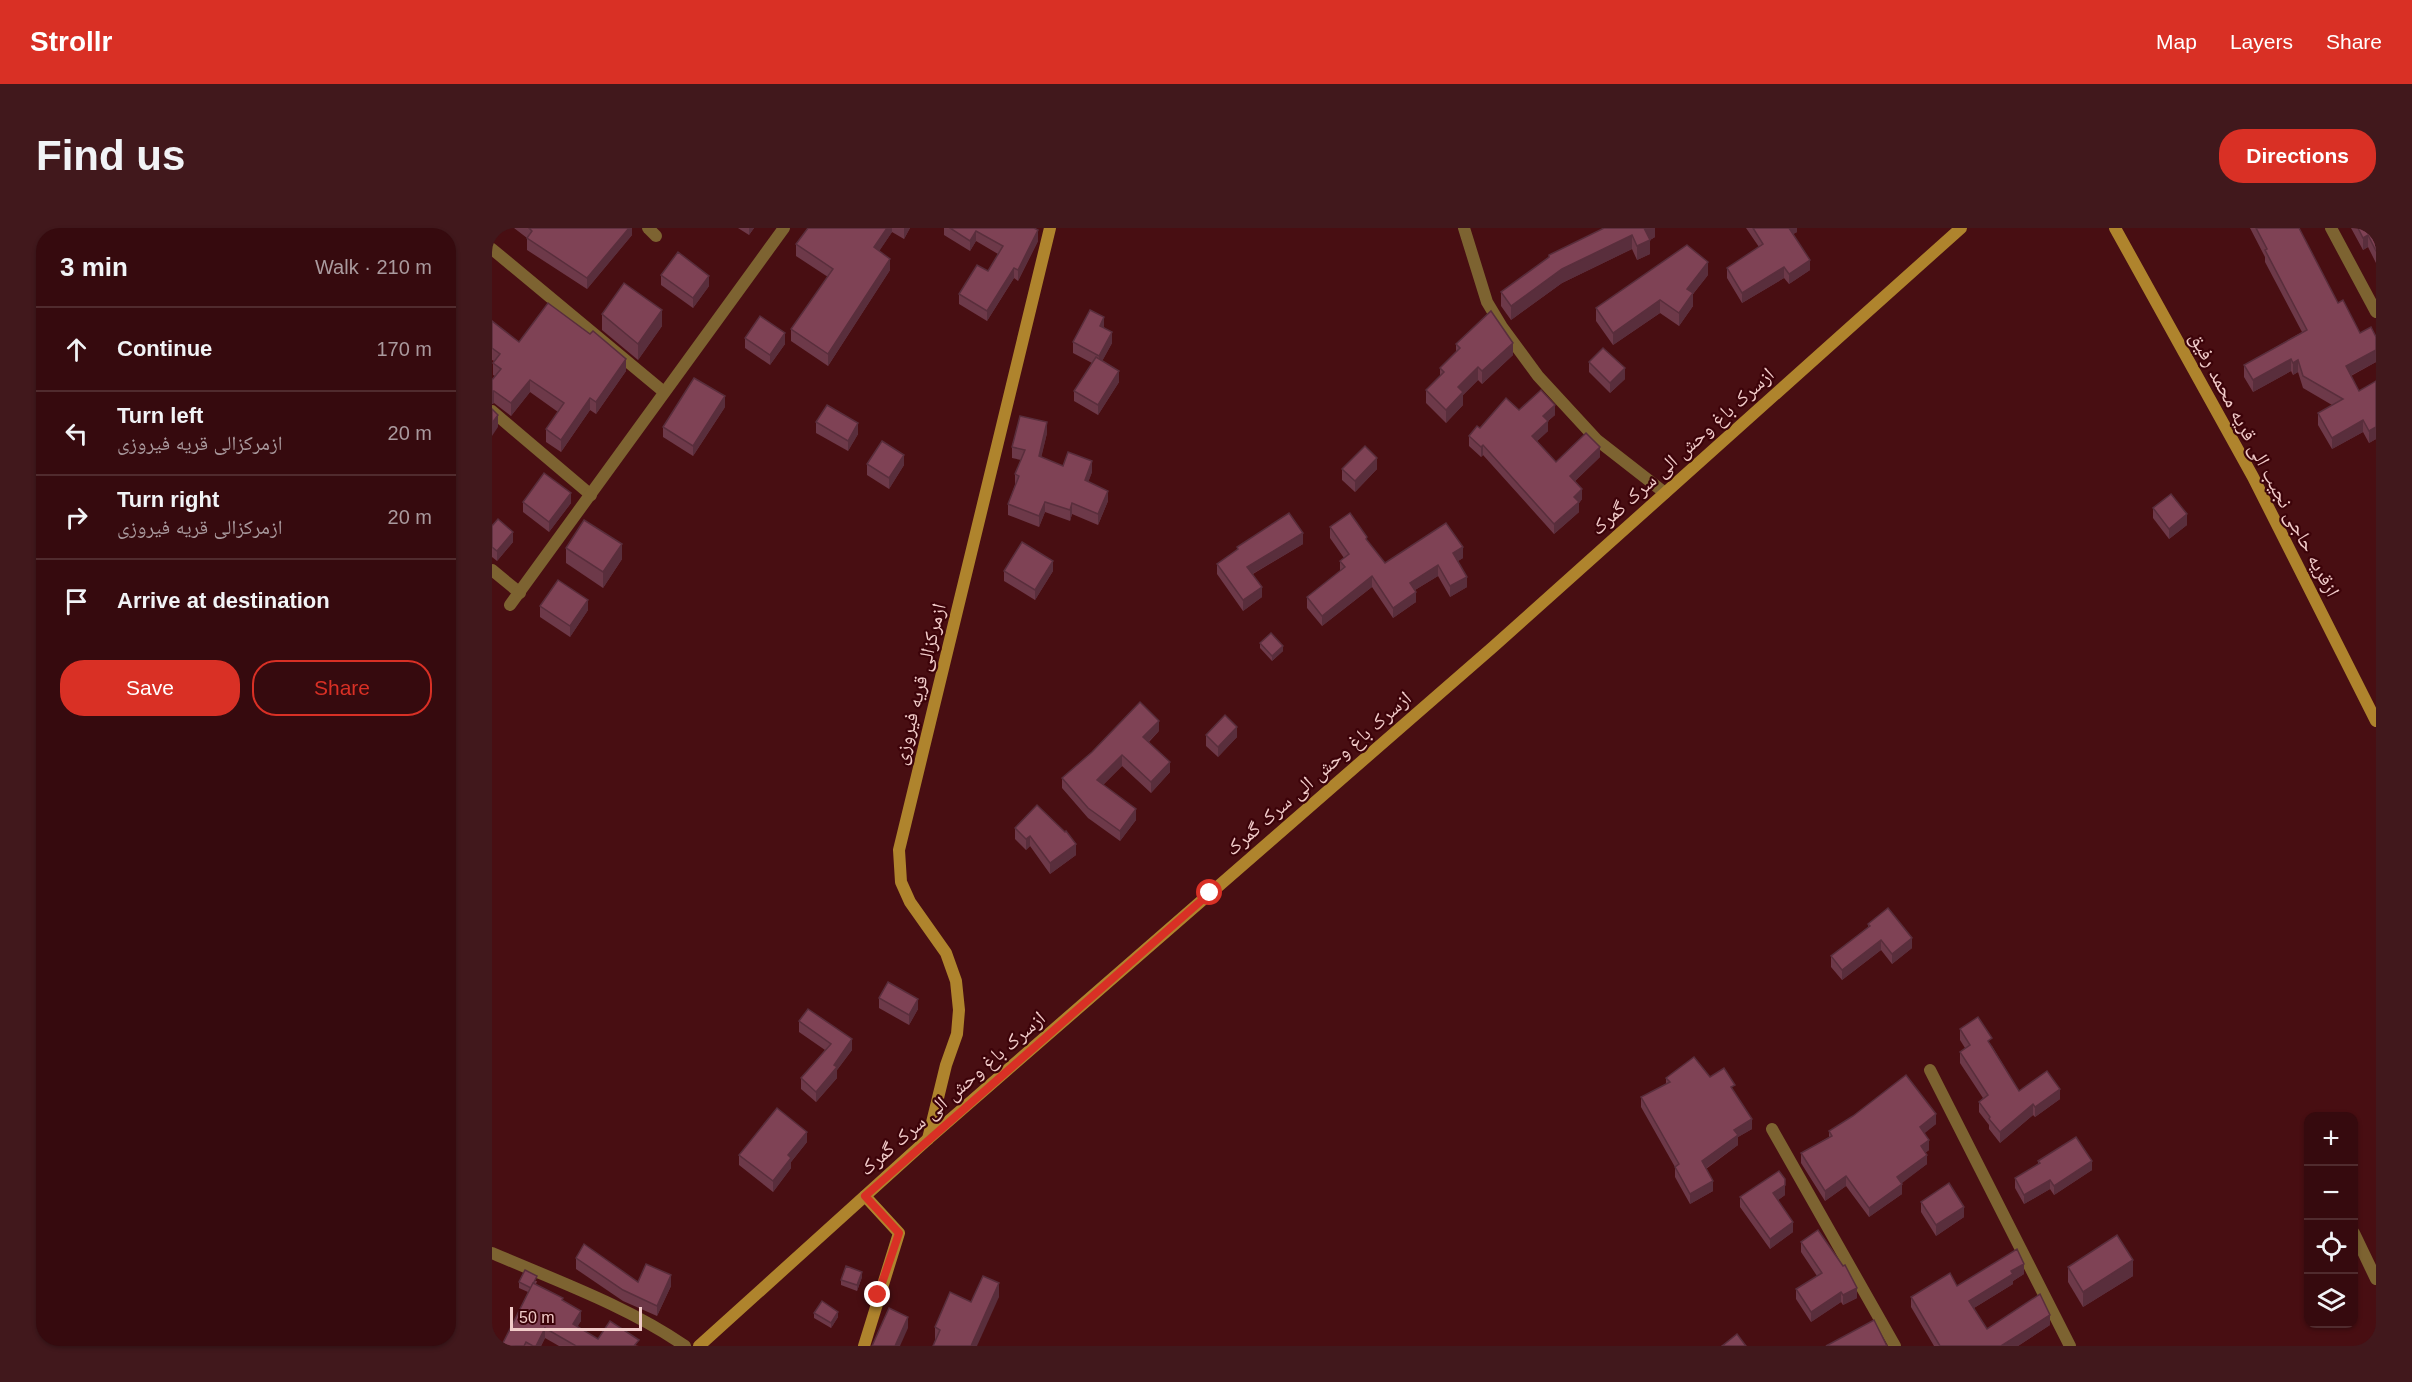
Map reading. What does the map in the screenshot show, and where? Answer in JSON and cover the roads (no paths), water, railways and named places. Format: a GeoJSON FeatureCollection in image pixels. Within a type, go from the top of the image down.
{"type":"FeatureCollection","features":[{"type":"Feature","properties":{"kind":"main road","name":"ازمرکزالی قریه فیروزی"},"geometry":{"type":"LineString","coordinates":[[928,1139],[946,1065],[957,1034],[959,1010],[956,981],[946,953],[910,902],[901,882],[899,850],[1050,228]]}},
{"type":"Feature","properties":{"kind":"main road","name":"ازسرک باغ وحش الی سرک گمرک"},"geometry":{"type":"LineString","coordinates":[[699,1346],[928,1139],[1493,647],[1961,228]]}},
{"type":"Feature","properties":{"kind":"main road","name":"ازقریه حاجی نجیب الی قریه محمد رفیق"},"geometry":{"type":"LineString","coordinates":[[2115,228],[2253,477],[2376,721]]}},
{"type":"Feature","properties":{"kind":"main road"},"geometry":{"type":"LineString","coordinates":[[864,1346],[899,1233],[865,1196]]}},
{"type":"Feature","properties":{"kind":"street"},"geometry":{"type":"LineString","coordinates":[[510,604],[784,228]]}},
{"type":"Feature","properties":{"kind":"street"},"geometry":{"type":"LineString","coordinates":[[1464,228],[1487,302],[1502,327],[1538,376],[1597,440],[1665,493]]}},
{"type":"Feature","properties":{"kind":"street"},"geometry":{"type":"LineString","coordinates":[[2331,228],[2376,312]]}},
{"type":"Feature","properties":{"kind":"street"},"geometry":{"type":"LineString","coordinates":[[492,249],[664,392]]}},
{"type":"Feature","properties":{"kind":"street"},"geometry":{"type":"LineString","coordinates":[[492,411],[591,495]]}},
{"type":"Feature","properties":{"kind":"street"},"geometry":{"type":"LineString","coordinates":[[492,570],[520,593]]}},
{"type":"Feature","properties":{"kind":"street"},"geometry":{"type":"LineString","coordinates":[[1930,1070],[2070,1346]]}},
{"type":"Feature","properties":{"kind":"street"},"geometry":{"type":"LineString","coordinates":[[1772,1129],[1895,1346]]}},
{"type":"Feature","properties":{"kind":"street"},"geometry":{"type":"LineString","coordinates":[[2358,1241],[2376,1279]]}},
{"type":"Feature","properties":{"kind":"street"},"geometry":{"type":"LineString","coordinates":[[492,1253],[607,1303],[665,1332],[685,1346]]}}]}
